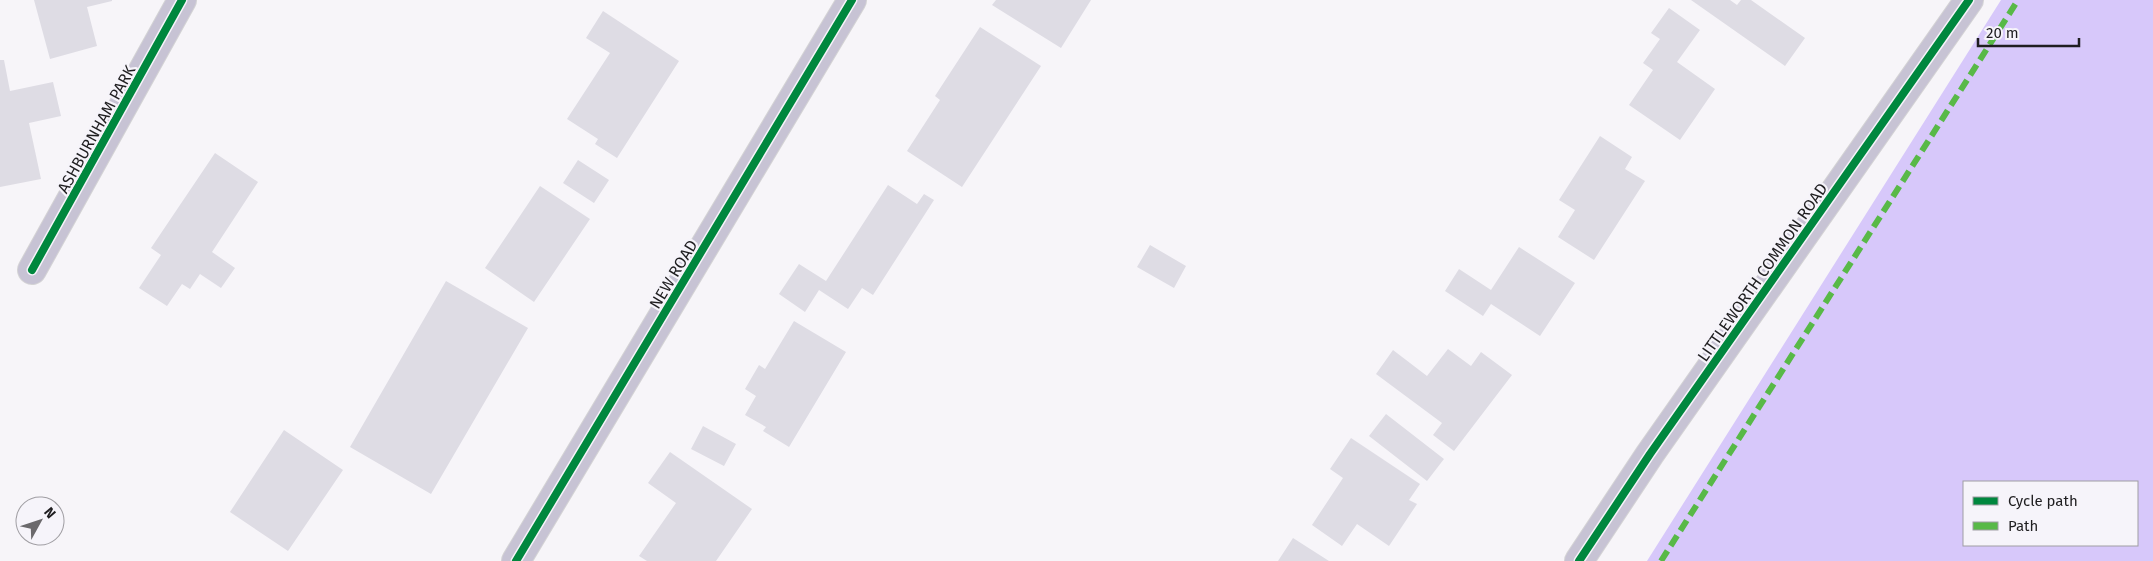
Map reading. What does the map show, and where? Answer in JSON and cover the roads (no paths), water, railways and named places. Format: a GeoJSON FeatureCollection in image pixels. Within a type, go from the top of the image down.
{"type":"FeatureCollection","features":[{"type":"Feature","properties":{"kind":"street","name":"ASHBURNHAM PARK"},"geometry":{"type":"LineString","coordinates":[[32,270],[182,0]]}},
{"type":"Feature","properties":{"kind":"street","name":"NEW ROAD"},"geometry":{"type":"LineString","coordinates":[[516,561],[852,0]]}},
{"type":"Feature","properties":{"kind":"street","name":"LITTLEWORTH COMMON ROAD"},"geometry":{"type":"LineString","coordinates":[[1579,561],[1650,454],[1969,0]]}}]}
